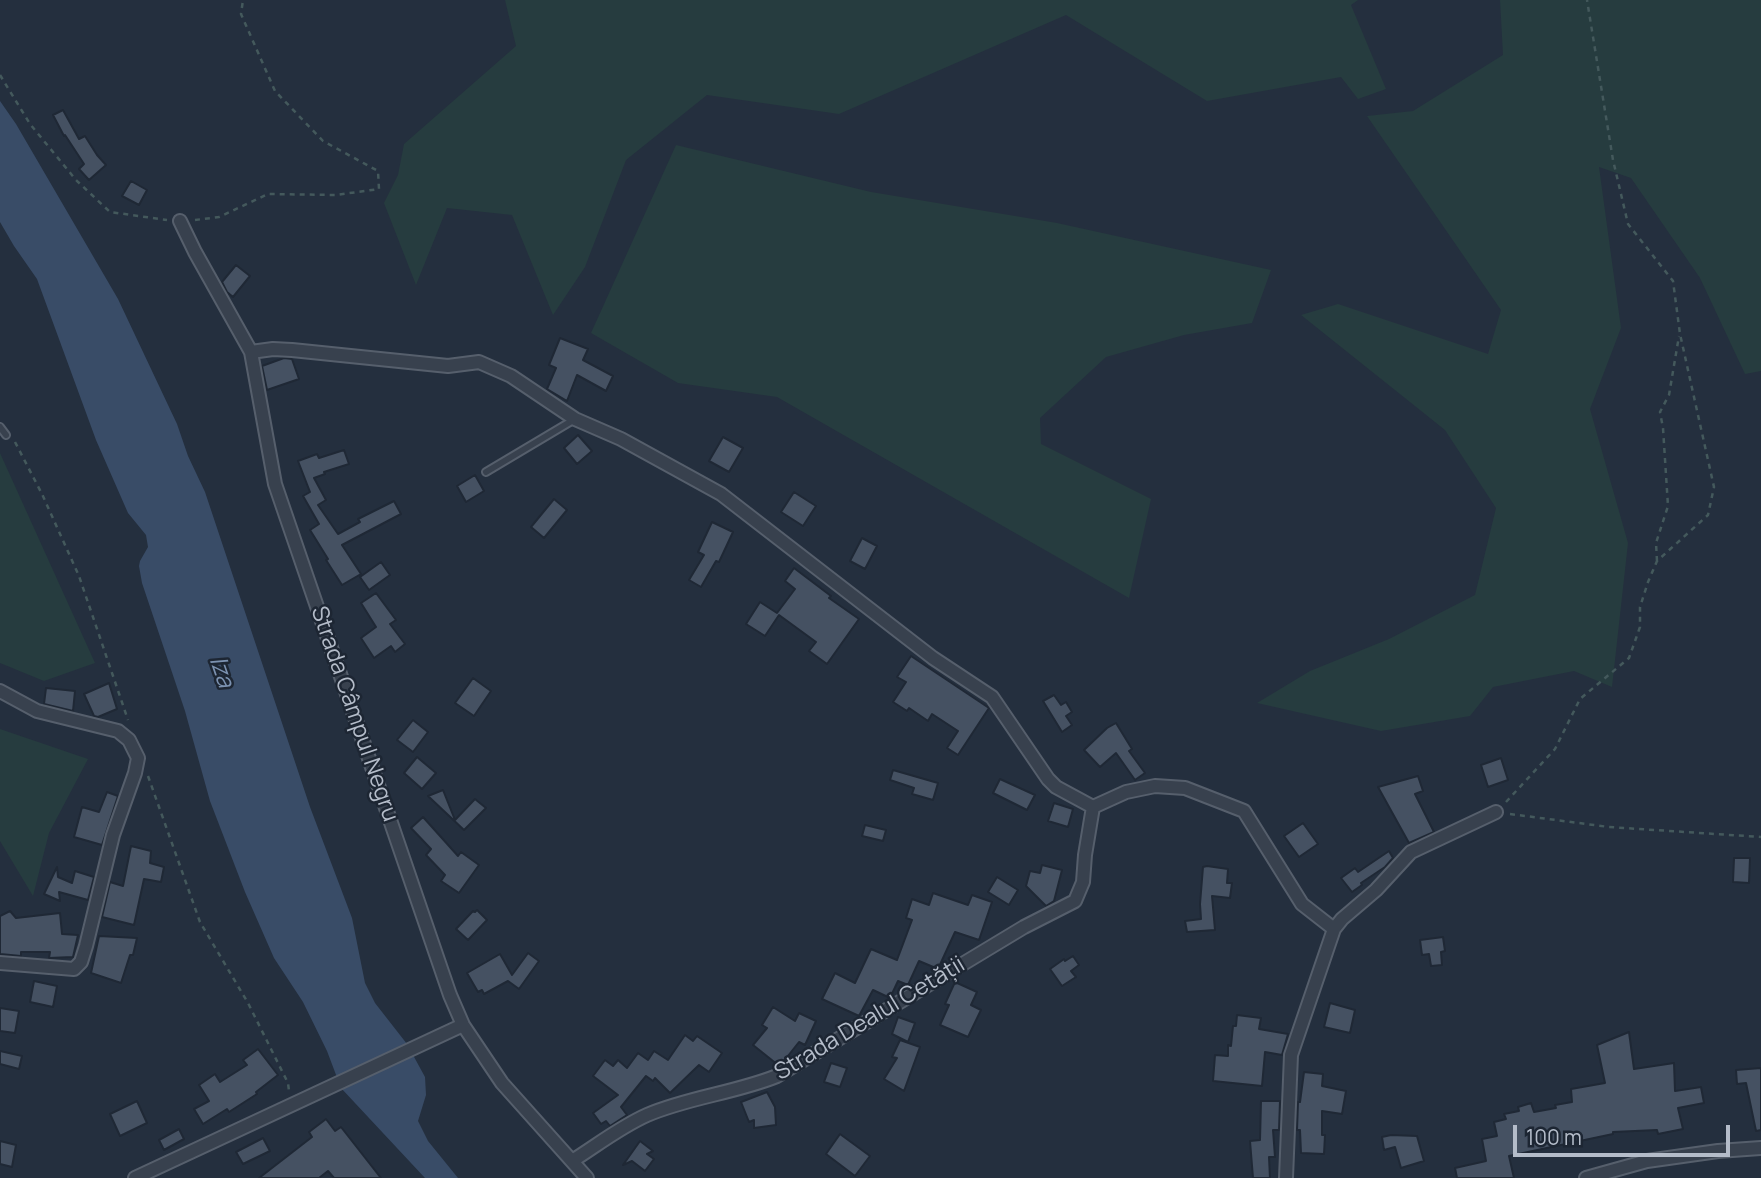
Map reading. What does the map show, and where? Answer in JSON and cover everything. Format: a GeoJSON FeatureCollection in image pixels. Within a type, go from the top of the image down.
{"type":"FeatureCollection","features":[{"type":"Feature","properties":{"kind":"street","name":"Strada Câmpul Negru"},"geometry":{"type":"LineString","coordinates":[[180,221],[251,352],[275,484],[450,995],[463,1025],[502,1083],[587,1178]]}},
{"type":"Feature","properties":{"kind":"street"},"geometry":{"type":"LineString","coordinates":[[251,352],[273,349],[448,366],[479,362],[511,376],[575,419],[621,439],[721,494],[933,658],[992,697],[1056,787],[1093,807],[1126,792],[1155,786],[1185,788],[1244,811],[1302,904],[1334,929]]}},
{"type":"Feature","properties":{"kind":"street"},"geometry":{"type":"LineString","coordinates":[[0,691],[37,711],[118,731],[130,740],[138,758],[113,835],[81,962],[74,969],[0,962]]}},
{"type":"Feature","properties":{"kind":"street","name":"Strada Dealul Cetății"},"geometry":{"type":"LineString","coordinates":[[572,1161],[648,1115],[777,1076],[1024,927],[1074,901],[1083,882],[1093,807]]}},
{"type":"Feature","properties":{"kind":"street"},"geometry":{"type":"LineString","coordinates":[[1286,1178],[1291,1055],[1334,929],[1376,890],[1411,852],[1496,812]]}},
{"type":"Feature","properties":{"kind":"street"},"geometry":{"type":"LineString","coordinates":[[135,1178],[463,1025]]}},
{"type":"Feature","properties":{"kind":"street"},"geometry":{"type":"LineString","coordinates":[[1586,1178],[1647,1161],[1761,1148]]}},
{"type":"Feature","properties":{"kind":"lane"},"geometry":{"type":"LineString","coordinates":[[486,472],[575,419]]}},
{"type":"Feature","properties":{"kind":"lane"},"geometry":{"type":"LineString","coordinates":[[0,427],[6,435]]}},
{"type":"Feature","properties":{"kind":"path"},"geometry":{"type":"LineString","coordinates":[[0,75],[30,124],[76,180],[110,212],[180,221],[219,217],[268,194],[336,195],[379,189],[378,171],[323,141],[275,91],[241,15],[243,0]]}},
{"type":"Feature","properties":{"kind":"path"},"geometry":{"type":"LineString","coordinates":[[1496,812],[1555,749],[1580,699],[1629,658],[1640,626],[1640,607],[1657,561],[1708,515],[1714,487],[1680,334],[1673,281],[1628,224],[1613,160],[1587,0]]}},
{"type":"Feature","properties":{"kind":"path"},"geometry":{"type":"LineString","coordinates":[[1657,561],[1656,543],[1668,506],[1660,412],[1670,395],[1680,334]]}},
{"type":"Feature","properties":{"kind":"path"},"geometry":{"type":"LineString","coordinates":[[1496,812],[1609,827],[1761,837]]}},
{"type":"Feature","properties":{"kind":"green space"},"geometry":{"type":"Polygon","coordinates":[[[505,0],[1358,0],[1351,5],[1386,89],[1358,99],[1341,77],[1207,101],[1066,15],[839,114],[707,95],[626,160],[585,267],[553,315],[512,215],[447,208],[416,285],[384,203],[398,175],[404,144],[516,46],[505,0]]]}},
{"type":"Feature","properties":{"kind":"green space"},"geometry":{"type":"Polygon","coordinates":[[[1500,0],[1761,0],[1761,371],[1745,374],[1700,278],[1631,178],[1599,167],[1621,328],[1590,409],[1628,543],[1612,687],[1574,671],[1493,687],[1470,716],[1381,731],[1257,703],[1310,671],[1389,639],[1475,595],[1496,508],[1445,430],[1301,315],[1338,304],[1488,354],[1501,310],[1367,116],[1413,111],[1503,55],[1500,0]]]}},
{"type":"Feature","properties":{"kind":"green space"},"geometry":{"type":"Polygon","coordinates":[[[676,145],[871,192],[1057,223],[1271,270],[1252,323],[1184,335],[1106,357],[1040,418],[1041,444],[1151,499],[1129,598],[777,397],[678,383],[591,333],[676,145]]]}},
{"type":"Feature","properties":{"kind":"green space"},"geometry":{"type":"Polygon","coordinates":[[[0,453],[95,663],[44,681],[0,663],[0,453]]]}},
{"type":"Feature","properties":{"kind":"green space"},"geometry":{"type":"Polygon","coordinates":[[[0,729],[88,759],[49,833],[33,896],[0,841],[0,729]]]}},
{"type":"Feature","properties":{"kind":"water","name":"Iza"},"geometry":{"type":"Polygon","coordinates":[[[0,101],[118,299],[177,424],[205,492],[310,807],[352,918],[365,983],[375,1003],[407,1044],[425,1077],[426,1095],[418,1121],[428,1141],[458,1178],[425,1178],[341,1088],[327,1051],[303,1002],[274,958],[245,892],[210,801],[185,711],[142,583],[139,566],[148,547],[146,535],[128,513],[96,440],[37,279],[0,222],[0,101]]]}},
{"type":"Feature","properties":{"kind":"building"},"geometry":{"type":"Polygon","coordinates":[[[63,110],[79,139],[85,136],[106,165],[89,180],[79,169],[84,164],[53,115],[63,110]]]}},
{"type":"Feature","properties":{"kind":"building"},"geometry":{"type":"Polygon","coordinates":[[[131,181],[147,190],[139,205],[122,196],[131,181]]]}},
{"type":"Feature","properties":{"kind":"building"},"geometry":{"type":"Polygon","coordinates":[[[236,265],[250,276],[233,297],[222,282],[236,265]]]}},
{"type":"Feature","properties":{"kind":"building"},"geometry":{"type":"Polygon","coordinates":[[[560,338],[588,349],[583,360],[613,376],[606,391],[577,375],[567,401],[547,389],[556,368],[549,365],[560,338]]]}},
{"type":"Feature","properties":{"kind":"building"},"geometry":{"type":"Polygon","coordinates":[[[284,358],[292,359],[299,379],[267,390],[262,366],[284,358]]]}},
{"type":"Feature","properties":{"kind":"building"},"geometry":{"type":"Polygon","coordinates":[[[578,435],[592,451],[577,464],[564,448],[578,435]]]}},
{"type":"Feature","properties":{"kind":"building"},"geometry":{"type":"Polygon","coordinates":[[[723,437],[743,448],[729,472],[709,461],[723,437]]]}},
{"type":"Feature","properties":{"kind":"building"},"geometry":{"type":"Polygon","coordinates":[[[344,450],[349,464],[314,478],[326,500],[318,505],[338,534],[360,522],[358,519],[394,501],[401,514],[342,545],[361,574],[342,585],[310,530],[319,524],[303,496],[310,492],[298,461],[317,454],[319,458],[344,450]]]}},
{"type":"Feature","properties":{"kind":"building"},"geometry":{"type":"Polygon","coordinates":[[[475,475],[484,491],[466,502],[457,486],[475,475]]]}},
{"type":"Feature","properties":{"kind":"building"},"geometry":{"type":"Polygon","coordinates":[[[794,492],[816,506],[803,526],[781,512],[794,492]]]}},
{"type":"Feature","properties":{"kind":"building"},"geometry":{"type":"Polygon","coordinates":[[[554,499],[567,510],[544,538],[531,527],[554,499]]]}},
{"type":"Feature","properties":{"kind":"building"},"geometry":{"type":"Polygon","coordinates":[[[712,522],[733,532],[719,562],[716,561],[701,587],[689,580],[704,555],[698,552],[712,522]]]}},
{"type":"Feature","properties":{"kind":"building"},"geometry":{"type":"Polygon","coordinates":[[[862,538],[877,546],[865,569],[850,561],[862,538]]]}},
{"type":"Feature","properties":{"kind":"building"},"geometry":{"type":"Polygon","coordinates":[[[381,562],[390,575],[369,590],[360,577],[381,562]]]}},
{"type":"Feature","properties":{"kind":"building"},"geometry":{"type":"Polygon","coordinates":[[[794,568],[859,619],[827,664],[809,651],[816,642],[779,615],[765,636],[746,624],[760,602],[777,613],[795,589],[785,581],[794,568]]]}},
{"type":"Feature","properties":{"kind":"building"},"geometry":{"type":"Polygon","coordinates":[[[376,593],[396,620],[390,624],[405,644],[395,652],[391,646],[374,658],[361,638],[376,627],[361,603],[376,593]]]}},
{"type":"Feature","properties":{"kind":"building"},"geometry":{"type":"Polygon","coordinates":[[[911,656],[989,708],[958,755],[947,748],[958,731],[932,714],[928,721],[909,708],[907,711],[893,702],[906,682],[897,677],[911,656]]]}},
{"type":"Feature","properties":{"kind":"building"},"geometry":{"type":"Polygon","coordinates":[[[473,678],[491,691],[474,716],[455,703],[473,678]]]}},
{"type":"Feature","properties":{"kind":"building"},"geometry":{"type":"Polygon","coordinates":[[[109,683],[117,709],[98,717],[94,716],[84,694],[109,683]]]}},
{"type":"Feature","properties":{"kind":"building"},"geometry":{"type":"Polygon","coordinates":[[[46,688],[75,691],[73,711],[44,704],[46,688]]]}},
{"type":"Feature","properties":{"kind":"building"},"geometry":{"type":"Polygon","coordinates":[[[1054,695],[1061,705],[1066,702],[1072,712],[1066,716],[1072,725],[1062,732],[1043,701],[1054,695]]]}},
{"type":"Feature","properties":{"kind":"building"},"geometry":{"type":"Polygon","coordinates":[[[413,720],[428,732],[413,752],[397,740],[413,720]]]}},
{"type":"Feature","properties":{"kind":"building"},"geometry":{"type":"Polygon","coordinates":[[[1116,723],[1132,749],[1129,751],[1145,773],[1135,780],[1116,753],[1100,767],[1084,750],[1116,723]]]}},
{"type":"Feature","properties":{"kind":"building"},"geometry":{"type":"Polygon","coordinates":[[[417,757],[436,773],[422,789],[404,773],[417,757]]]}},
{"type":"Feature","properties":{"kind":"building"},"geometry":{"type":"Polygon","coordinates":[[[1501,758],[1508,780],[1488,787],[1481,765],[1501,758]]]}},
{"type":"Feature","properties":{"kind":"building"},"geometry":{"type":"Polygon","coordinates":[[[893,770],[938,783],[933,800],[912,794],[914,788],[890,780],[893,770]]]}},
{"type":"Feature","properties":{"kind":"building"},"geometry":{"type":"Polygon","coordinates":[[[1418,776],[1423,791],[1415,794],[1434,832],[1409,843],[1378,787],[1418,776]]]}},
{"type":"Feature","properties":{"kind":"building"},"geometry":{"type":"Polygon","coordinates":[[[1000,779],[1035,795],[1027,810],[993,793],[1000,779]]]}},
{"type":"Feature","properties":{"kind":"building"},"geometry":{"type":"Polygon","coordinates":[[[443,790],[455,820],[475,799],[486,808],[464,830],[428,796],[443,790]]]}},
{"type":"Feature","properties":{"kind":"building"},"geometry":{"type":"Polygon","coordinates":[[[107,792],[118,796],[102,845],[74,837],[82,807],[99,812],[107,792]]]}},
{"type":"Feature","properties":{"kind":"building"},"geometry":{"type":"Polygon","coordinates":[[[1054,803],[1073,809],[1068,827],[1048,821],[1054,803]]]}},
{"type":"Feature","properties":{"kind":"building"},"geometry":{"type":"Polygon","coordinates":[[[423,817],[458,856],[461,852],[479,865],[459,893],[441,881],[445,875],[426,855],[431,849],[411,828],[423,817]]]}},
{"type":"Feature","properties":{"kind":"building"},"geometry":{"type":"Polygon","coordinates":[[[1303,823],[1318,844],[1299,857],[1284,836],[1303,823]]]}},
{"type":"Feature","properties":{"kind":"building"},"geometry":{"type":"Polygon","coordinates":[[[865,825],[886,830],[883,841],[862,836],[865,825]]]}},
{"type":"Feature","properties":{"kind":"building"},"geometry":{"type":"Polygon","coordinates":[[[131,846],[151,851],[150,863],[164,867],[161,882],[144,879],[134,925],[102,917],[110,882],[123,886],[131,846]]]}},
{"type":"Feature","properties":{"kind":"building"},"geometry":{"type":"Polygon","coordinates":[[[1389,851],[1393,858],[1385,867],[1352,892],[1341,878],[1355,868],[1358,872],[1389,851]]]}},
{"type":"Feature","properties":{"kind":"building"},"geometry":{"type":"Polygon","coordinates":[[[1734,858],[1750,858],[1749,883],[1733,882],[1734,858]]]}},
{"type":"Feature","properties":{"kind":"building"},"geometry":{"type":"Polygon","coordinates":[[[1042,865],[1062,870],[1054,901],[1046,906],[1026,886],[1030,871],[1040,873],[1042,865]]]}},
{"type":"Feature","properties":{"kind":"building"},"geometry":{"type":"Polygon","coordinates":[[[57,867],[58,877],[72,883],[75,871],[94,877],[88,900],[59,892],[60,901],[44,894],[57,867]]]}},
{"type":"Feature","properties":{"kind":"building"},"geometry":{"type":"Polygon","coordinates":[[[1203,867],[1228,869],[1227,883],[1232,883],[1230,898],[1212,896],[1215,930],[1187,932],[1185,921],[1201,919],[1203,867]]]}},
{"type":"Feature","properties":{"kind":"building"},"geometry":{"type":"Polygon","coordinates":[[[997,877],[1018,890],[1009,905],[988,892],[997,877]]]}},
{"type":"Feature","properties":{"kind":"building"},"geometry":{"type":"Polygon","coordinates":[[[933,893],[968,905],[972,895],[992,902],[979,940],[955,932],[938,969],[919,961],[908,985],[898,981],[890,998],[873,990],[859,1016],[822,999],[835,973],[855,983],[871,949],[897,960],[912,920],[906,918],[912,899],[929,905],[933,893]]]}},
{"type":"Feature","properties":{"kind":"building"},"geometry":{"type":"Polygon","coordinates":[[[477,910],[487,920],[468,940],[456,929],[477,910]]]}},
{"type":"Feature","properties":{"kind":"building"},"geometry":{"type":"Polygon","coordinates":[[[10,911],[16,918],[60,913],[62,934],[78,935],[73,957],[49,958],[50,952],[21,952],[21,956],[0,954],[0,916],[10,911]]]}},
{"type":"Feature","properties":{"kind":"building"},"geometry":{"type":"Polygon","coordinates":[[[99,936],[137,938],[121,983],[91,973],[99,936]]]}},
{"type":"Feature","properties":{"kind":"building"},"geometry":{"type":"Polygon","coordinates":[[[1443,937],[1445,951],[1441,952],[1442,965],[1431,966],[1429,954],[1422,955],[1420,940],[1443,937]]]}},
{"type":"Feature","properties":{"kind":"building"},"geometry":{"type":"Polygon","coordinates":[[[528,953],[539,961],[519,989],[508,981],[484,994],[482,990],[478,992],[467,973],[500,954],[512,975],[528,953]]]}},
{"type":"Feature","properties":{"kind":"building"},"geometry":{"type":"Polygon","coordinates":[[[1073,956],[1079,965],[1071,971],[1076,977],[1062,986],[1050,969],[1073,956]]]}},
{"type":"Feature","properties":{"kind":"building"},"geometry":{"type":"Polygon","coordinates":[[[34,981],[57,986],[53,1007],[30,1002],[34,981]]]}},
{"type":"Feature","properties":{"kind":"building"},"geometry":{"type":"Polygon","coordinates":[[[955,982],[977,992],[971,1005],[981,1010],[968,1037],[940,1025],[949,1005],[945,1004],[955,982]]]}},
{"type":"Feature","properties":{"kind":"building"},"geometry":{"type":"Polygon","coordinates":[[[1330,1003],[1355,1010],[1350,1033],[1324,1027],[1330,1003]]]}},
{"type":"Feature","properties":{"kind":"building"},"geometry":{"type":"Polygon","coordinates":[[[773,1007],[795,1021],[799,1013],[816,1021],[805,1045],[799,1042],[778,1065],[753,1045],[767,1028],[762,1025],[773,1007]]]}},
{"type":"Feature","properties":{"kind":"building"},"geometry":{"type":"Polygon","coordinates":[[[0,1008],[19,1011],[15,1033],[0,1031],[0,1008]]]}},
{"type":"Feature","properties":{"kind":"building"},"geometry":{"type":"Polygon","coordinates":[[[1237,1015],[1261,1018],[1259,1029],[1288,1034],[1282,1055],[1265,1052],[1262,1086],[1213,1081],[1215,1055],[1228,1056],[1228,1045],[1231,1046],[1237,1015]]]}},
{"type":"Feature","properties":{"kind":"building"},"geometry":{"type":"Polygon","coordinates":[[[898,1017],[915,1023],[908,1042],[892,1034],[898,1017]]]}},
{"type":"Feature","properties":{"kind":"building"},"geometry":{"type":"Polygon","coordinates":[[[1629,1032],[1634,1069],[1674,1063],[1675,1091],[1701,1087],[1704,1103],[1678,1108],[1683,1129],[1658,1134],[1657,1130],[1613,1132],[1509,1156],[1514,1178],[1457,1178],[1455,1168],[1486,1161],[1482,1139],[1497,1136],[1494,1122],[1506,1119],[1504,1114],[1519,1111],[1518,1107],[1531,1103],[1534,1112],[1556,1108],[1555,1105],[1572,1102],[1571,1089],[1605,1083],[1597,1045],[1629,1032]]]}},
{"type":"Feature","properties":{"kind":"building"},"geometry":{"type":"Polygon","coordinates":[[[685,1035],[693,1041],[697,1036],[722,1053],[709,1072],[699,1065],[670,1093],[655,1078],[653,1081],[646,1076],[621,1107],[627,1115],[610,1126],[606,1121],[601,1124],[593,1113],[618,1095],[593,1076],[605,1060],[613,1066],[618,1060],[627,1068],[638,1053],[648,1060],[654,1051],[668,1060],[685,1035]]]}},
{"type":"Feature","properties":{"kind":"building"},"geometry":{"type":"Polygon","coordinates":[[[900,1040],[920,1047],[904,1091],[884,1079],[897,1058],[892,1057],[900,1040]]]}},
{"type":"Feature","properties":{"kind":"building"},"geometry":{"type":"Polygon","coordinates":[[[258,1049],[278,1075],[256,1092],[257,1094],[229,1112],[227,1109],[203,1124],[194,1109],[209,1101],[199,1085],[215,1074],[220,1082],[247,1065],[243,1060],[258,1049]]]}},
{"type":"Feature","properties":{"kind":"building"},"geometry":{"type":"Polygon","coordinates":[[[0,1051],[22,1056],[19,1069],[0,1064],[0,1051]]]}},
{"type":"Feature","properties":{"kind":"building"},"geometry":{"type":"Polygon","coordinates":[[[831,1063],[847,1068],[840,1087],[824,1082],[831,1063]]]}},
{"type":"Feature","properties":{"kind":"building"},"geometry":{"type":"Polygon","coordinates":[[[1761,1068],[1761,1130],[1756,1131],[1746,1083],[1737,1084],[1736,1070],[1761,1068]]]}},
{"type":"Feature","properties":{"kind":"building"},"geometry":{"type":"Polygon","coordinates":[[[1304,1072],[1323,1074],[1322,1086],[1346,1091],[1342,1114],[1322,1111],[1324,1154],[1301,1153],[1300,1130],[1297,1130],[1298,1102],[1304,1072]]]}},
{"type":"Feature","properties":{"kind":"building"},"geometry":{"type":"Polygon","coordinates":[[[767,1092],[775,1107],[776,1125],[754,1128],[754,1120],[749,1122],[741,1102],[767,1092]]]}},
{"type":"Feature","properties":{"kind":"building"},"geometry":{"type":"Polygon","coordinates":[[[137,1101],[147,1123],[120,1136],[110,1114],[137,1101]]]}},
{"type":"Feature","properties":{"kind":"building"},"geometry":{"type":"Polygon","coordinates":[[[1261,1101],[1280,1101],[1279,1130],[1273,1130],[1275,1157],[1269,1157],[1270,1178],[1253,1178],[1250,1141],[1260,1140],[1261,1101]]]}},
{"type":"Feature","properties":{"kind":"building"},"geometry":{"type":"Polygon","coordinates":[[[326,1119],[335,1131],[341,1127],[381,1178],[334,1178],[328,1171],[319,1178],[259,1178],[312,1137],[309,1132],[326,1119]]]}},
{"type":"Feature","properties":{"kind":"building"},"geometry":{"type":"Polygon","coordinates":[[[179,1129],[184,1139],[164,1150],[159,1140],[179,1129]]]}},
{"type":"Feature","properties":{"kind":"building"},"geometry":{"type":"Polygon","coordinates":[[[840,1134],[870,1156],[855,1176],[826,1154],[840,1134]]]}},
{"type":"Feature","properties":{"kind":"building"},"geometry":{"type":"Polygon","coordinates":[[[1417,1136],[1424,1161],[1401,1168],[1395,1147],[1384,1150],[1382,1137],[1417,1136]]]}},
{"type":"Feature","properties":{"kind":"building"},"geometry":{"type":"Polygon","coordinates":[[[263,1138],[270,1151],[243,1164],[236,1152],[263,1138]]]}},
{"type":"Feature","properties":{"kind":"building"},"geometry":{"type":"Polygon","coordinates":[[[0,1141],[16,1145],[12,1167],[0,1164],[0,1141]]]}},
{"type":"Feature","properties":{"kind":"building"},"geometry":{"type":"Polygon","coordinates":[[[640,1141],[653,1151],[647,1154],[654,1159],[645,1171],[632,1161],[623,1165],[640,1141]]]}}]}
